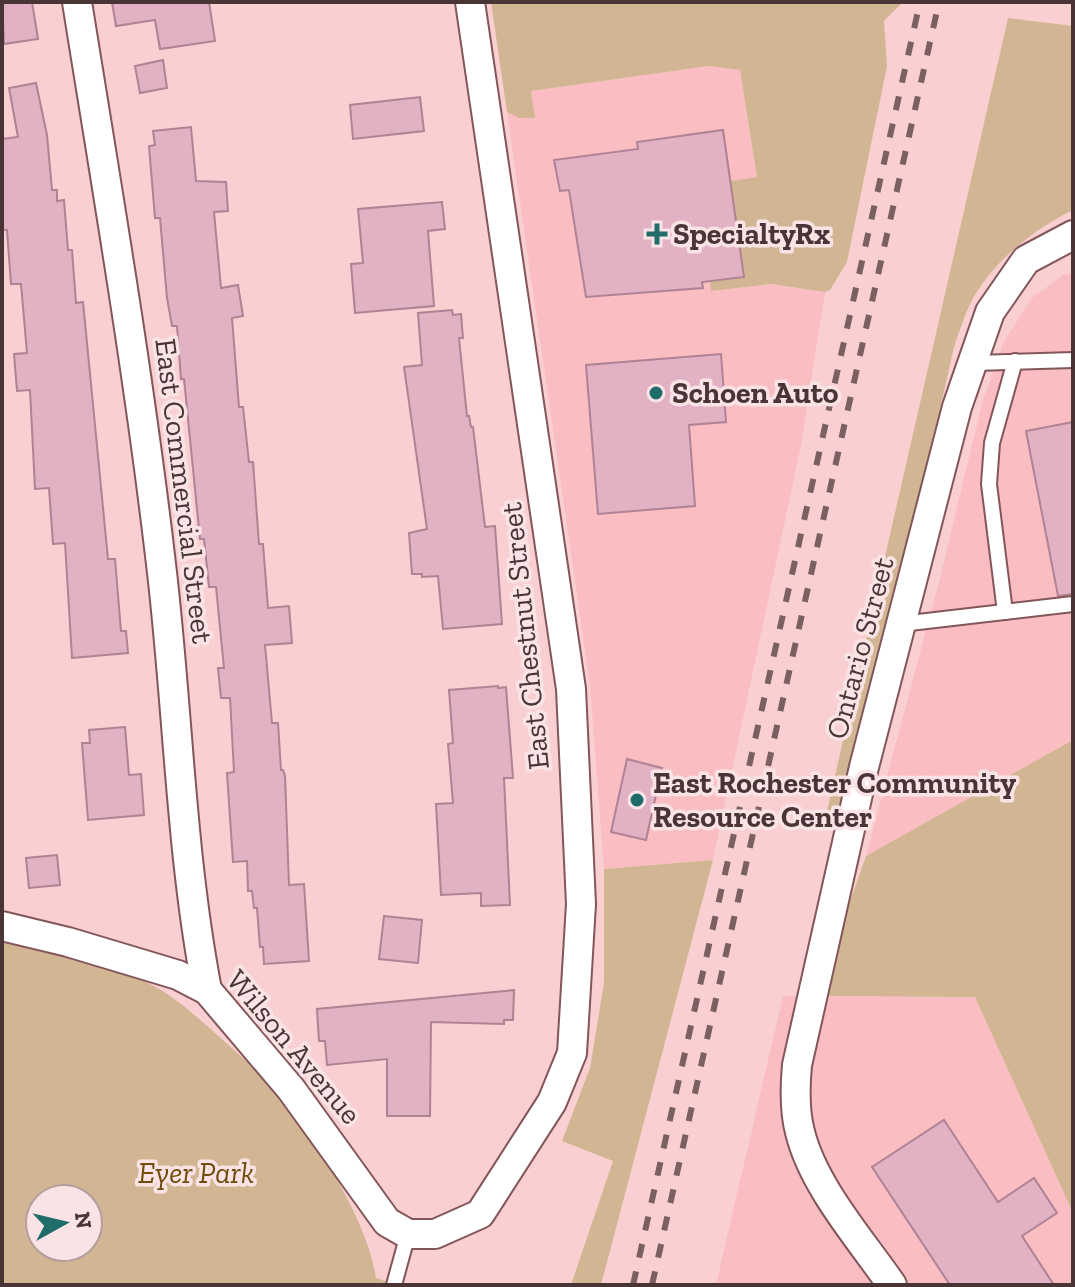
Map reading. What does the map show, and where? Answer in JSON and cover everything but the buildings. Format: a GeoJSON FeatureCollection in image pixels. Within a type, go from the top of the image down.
{"type":"FeatureCollection","features":[{"type":"Feature","properties":{"kind":"street","name":"East Commercial Street"},"geometry":{"type":"LineString","coordinates":[[77,2],[141,403],[162,566],[195,930],[207,990]]}},
{"type":"Feature","properties":{"kind":"street","name":"East Chestnut Street"},"geometry":{"type":"LineString","coordinates":[[408,1234],[435,1234],[480,1214],[552,1102],[572,1053],[581,904],[571,689],[470,2]]}},
{"type":"Feature","properties":{"kind":"street","name":"Ontario Street"},"geometry":{"type":"LineString","coordinates":[[892,1285],[823,1184],[806,1151],[800,1131],[795,1087],[797,1065],[857,797],[957,407],[990,312],[1026,260],[1073,235]]}},
{"type":"Feature","properties":{"kind":"street","name":"Wilson Avenue"},"geometry":{"type":"LineString","coordinates":[[2,926],[178,975],[207,990],[291,1089],[387,1222],[408,1234]]}},
{"type":"Feature","properties":{"kind":"lane"},"geometry":{"type":"LineString","coordinates":[[973,363],[1073,360]]}},
{"type":"Feature","properties":{"kind":"lane"},"geometry":{"type":"LineString","coordinates":[[1005,612],[989,484],[992,443],[1015,361]]}},
{"type":"Feature","properties":{"kind":"lane"},"geometry":{"type":"LineString","coordinates":[[901,624],[1073,604]]}},
{"type":"Feature","properties":{"kind":"lane"},"geometry":{"type":"LineString","coordinates":[[394,1285],[408,1234]]}},
{"type":"Feature","properties":{"kind":"shaded area"},"geometry":{"type":"Polygon","coordinates":[[[709,66],[740,70],[757,177],[730,181],[744,277],[710,281],[711,290],[771,284],[825,292],[801,445],[713,860],[604,869],[590,684],[507,112],[519,118],[534,117],[531,91],[709,66]]]}},
{"type":"Feature","properties":{"kind":"shaded area"},"geometry":{"type":"Polygon","coordinates":[[[1073,274],[1073,740],[866,856],[940,578],[983,400],[1003,343],[1032,298],[1063,275],[1073,274]]]}},
{"type":"Feature","properties":{"kind":"shaded area"},"geometry":{"type":"Polygon","coordinates":[[[783,996],[975,997],[1073,1213],[1073,1285],[716,1285],[783,996]]]}},
{"type":"Feature","properties":{"kind":"green space"},"geometry":{"type":"Polygon","coordinates":[[[491,2],[903,2],[884,21],[887,66],[847,262],[830,290],[825,292],[771,284],[711,291],[710,281],[744,277],[730,181],[757,177],[740,70],[709,66],[531,91],[535,118],[519,118],[507,112],[491,2]]]}},
{"type":"Feature","properties":{"kind":"green space"},"geometry":{"type":"Polygon","coordinates":[[[1008,18],[1073,26],[1073,210],[1031,235],[1006,257],[984,282],[966,314],[954,347],[860,762],[845,799],[826,815],[1008,18]]]}},
{"type":"Feature","properties":{"kind":"green space"},"geometry":{"type":"Polygon","coordinates":[[[1073,740],[1073,1213],[975,997],[820,996],[866,856],[1073,740]]]}},
{"type":"Feature","properties":{"kind":"green space"},"geometry":{"type":"Polygon","coordinates":[[[713,860],[601,1285],[571,1285],[613,1161],[562,1141],[590,1068],[604,983],[604,869],[713,860]]]}},
{"type":"Feature","properties":{"kind":"green space","name":"Eyer Park"},"geometry":{"type":"Polygon","coordinates":[[[2,936],[116,969],[169,995],[208,1027],[262,1077],[307,1132],[351,1205],[371,1255],[376,1278],[396,1285],[2,1285],[2,936]]]}},
{"type":"Feature","properties":{"kind":"railway"},"geometry":{"type":"LineString","coordinates":[[633,1285],[920,2]]}},
{"type":"Feature","properties":{"kind":"railway"},"geometry":{"type":"LineString","coordinates":[[652,1285],[939,2]]}},
{"type":"Feature","properties":{"kind":"place","name":"SpecialtyRx"},"geometry":{"type":"Point","coordinates":[657,234]}},
{"type":"Feature","properties":{"kind":"place","name":"Schoen Auto"},"geometry":{"type":"Point","coordinates":[656,393]}},
{"type":"Feature","properties":{"kind":"place","name":"East Rochester Community Resource Center"},"geometry":{"type":"Point","coordinates":[637,800]}}]}
